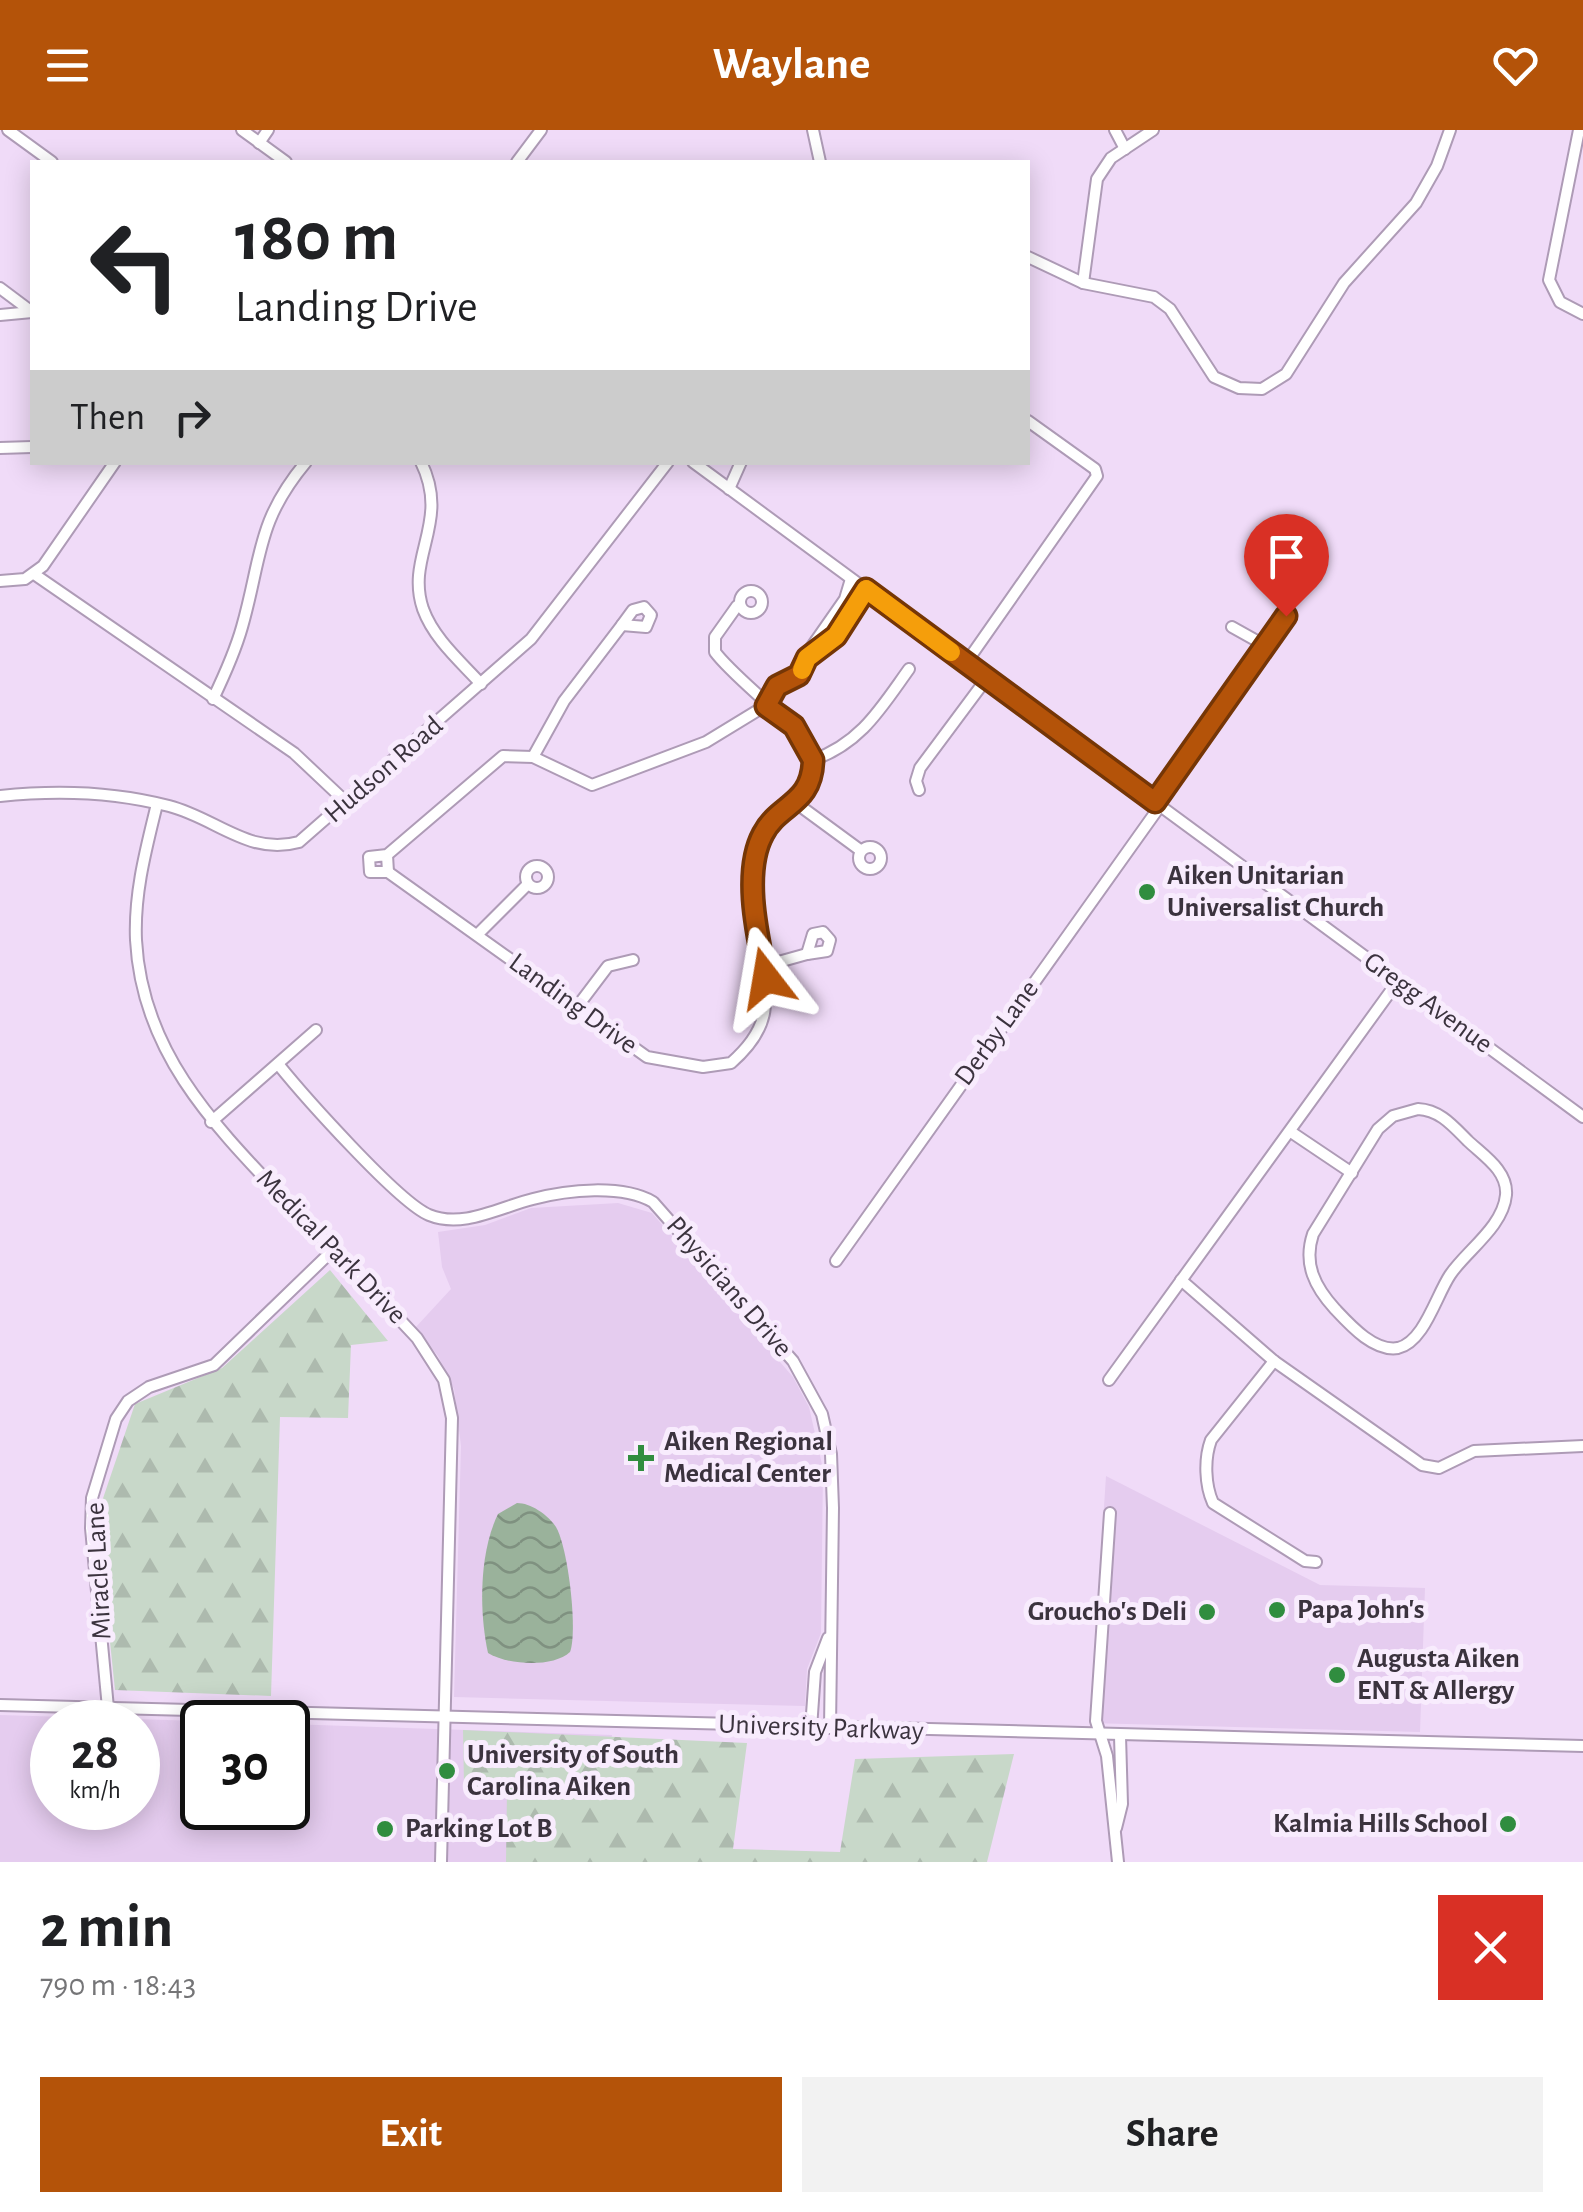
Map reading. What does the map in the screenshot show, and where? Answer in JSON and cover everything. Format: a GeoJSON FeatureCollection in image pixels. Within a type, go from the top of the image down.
{"type":"FeatureCollection","features":[{"type":"Feature","properties":{"kind":"street"},"geometry":{"type":"LineString","coordinates":[[8,130],[49,160]]}},
{"type":"Feature","properties":{"kind":"street"},"geometry":{"type":"LineString","coordinates":[[242,130],[283,160]]}},
{"type":"Feature","properties":{"kind":"street"},"geometry":{"type":"LineString","coordinates":[[259,143],[268,130]]}},
{"type":"Feature","properties":{"kind":"street"},"geometry":{"type":"LineString","coordinates":[[518,160],[541,130]]}},
{"type":"Feature","properties":{"kind":"street"},"geometry":{"type":"LineString","coordinates":[[813,130],[820,160]]}},
{"type":"Feature","properties":{"kind":"street"},"geometry":{"type":"LineString","coordinates":[[1115,130],[1125,148]]}},
{"type":"Feature","properties":{"kind":"street"},"geometry":{"type":"LineString","coordinates":[[1082,282],[1096,179],[1105,164],[1153,130]]}},
{"type":"Feature","properties":{"kind":"street"},"geometry":{"type":"LineString","coordinates":[[1030,258],[1082,282],[1154,297],[1170,309],[1214,377],[1240,388],[1269,386],[1290,370],[1344,283],[1416,203],[1438,166],[1450,130]]}},
{"type":"Feature","properties":{"kind":"street"},"geometry":{"type":"LineString","coordinates":[[1579,130],[1549,280],[1560,302],[1583,314]]}},
{"type":"Feature","properties":{"kind":"street"},"geometry":{"type":"LineString","coordinates":[[0,288],[30,310]]}},
{"type":"Feature","properties":{"kind":"street"},"geometry":{"type":"LineString","coordinates":[[0,315],[30,312]]}},
{"type":"Feature","properties":{"kind":"street"},"geometry":{"type":"LineString","coordinates":[[966,664],[1097,476],[1070,450],[1030,422]]}},
{"type":"Feature","properties":{"kind":"street"},"geometry":{"type":"LineString","coordinates":[[0,448],[30,447]]}},
{"type":"Feature","properties":{"kind":"street"},"geometry":{"type":"LineString","coordinates":[[0,581],[34,574],[113,465]]}},
{"type":"Feature","properties":{"kind":"street"},"geometry":{"type":"LineString","coordinates":[[213,699],[243,626],[264,528],[276,502],[304,465]]}},
{"type":"Feature","properties":{"kind":"street"},"geometry":{"type":"LineString","coordinates":[[422,465],[434,501],[422,561],[422,606],[442,642],[482,684]]}},
{"type":"Feature","properties":{"kind":"street","name":"Hudson Road"},"geometry":{"type":"LineString","coordinates":[[0,796],[64,793],[156,804],[206,819],[251,843],[270,846],[300,842],[531,640],[666,465]]}},
{"type":"Feature","properties":{"kind":"street","name":"Gregg Avenue"},"geometry":{"type":"LineString","coordinates":[[698,465],[1583,1118]]}},
{"type":"Feature","properties":{"kind":"street"},"geometry":{"type":"LineString","coordinates":[[729,489],[740,465]]}},
{"type":"Feature","properties":{"kind":"street"},"geometry":{"type":"LineString","coordinates":[[34,574],[294,753],[346,802]]}},
{"type":"Feature","properties":{"kind":"street"},"geometry":{"type":"LineString","coordinates":[[799,675],[803,655],[845,599],[851,578]]}},
{"type":"Feature","properties":{"kind":"street"},"geometry":{"type":"LineString","coordinates":[[387,856],[388,872],[373,874],[366,866],[372,855],[387,856],[498,758],[514,753],[533,758],[585,784],[600,784],[706,742],[766,706],[777,686],[799,675],[807,658],[836,636],[866,589]]}},
{"type":"Feature","properties":{"kind":"street"},"geometry":{"type":"LineString","coordinates":[[737,606],[715,636],[715,652],[766,706],[794,726],[813,760],[844,746],[868,728],[909,670]]}},
{"type":"Feature","properties":{"kind":"street","name":"Derby Lane"},"geometry":{"type":"LineString","coordinates":[[836,1260],[1286,616]]}},
{"type":"Feature","properties":{"kind":"street"},"geometry":{"type":"LineString","coordinates":[[533,758],[564,701],[622,625]]}},
{"type":"Feature","properties":{"kind":"street"},"geometry":{"type":"LineString","coordinates":[[1232,627],[1266,646]]}},
{"type":"Feature","properties":{"kind":"street"},"geometry":{"type":"LineString","coordinates":[[920,790],[916,781],[920,768],[987,678]]}},
{"type":"Feature","properties":{"kind":"street","name":"Landing Drive"},"geometry":{"type":"LineString","coordinates":[[388,872],[654,1061],[722,1065],[740,1054],[761,1024],[768,1003],[753,920],[759,844],[773,821],[796,804],[809,783],[813,760]]}},
{"type":"Feature","properties":{"kind":"street","name":"Medical Park Drive"},"geometry":{"type":"LineString","coordinates":[[156,804],[137,899],[142,982],[168,1058],[212,1122],[417,1338],[438,1368],[448,1393],[452,1434],[441,1862]]}},
{"type":"Feature","properties":{"kind":"street"},"geometry":{"type":"LineString","coordinates":[[796,804],[860,850]]}},
{"type":"Feature","properties":{"kind":"street"},"geometry":{"type":"LineString","coordinates":[[478,934],[527,886]]}},
{"type":"Feature","properties":{"kind":"street"},"geometry":{"type":"LineString","coordinates":[[764,966],[807,954]]}},
{"type":"Feature","properties":{"kind":"street"},"geometry":{"type":"LineString","coordinates":[[577,1008],[608,966],[633,960]]}},
{"type":"Feature","properties":{"kind":"street"},"geometry":{"type":"LineString","coordinates":[[1110,1380],[1398,981]]}},
{"type":"Feature","properties":{"kind":"street"},"geometry":{"type":"LineString","coordinates":[[212,1122],[316,1030]]}},
{"type":"Feature","properties":{"kind":"street","name":"Physicians Drive"},"geometry":{"type":"LineString","coordinates":[[278,1064],[403,1198],[434,1217],[488,1214],[533,1198],[564,1194],[630,1193],[658,1206],[794,1361],[816,1399],[832,1454],[830,1728]]}},
{"type":"Feature","properties":{"kind":"street"},"geometry":{"type":"LineString","coordinates":[[1418,1109],[1446,1120],[1504,1180],[1506,1194],[1500,1213],[1460,1259],[1418,1334],[1402,1346],[1375,1344],[1345,1320],[1322,1295],[1310,1268],[1313,1234],[1352,1172],[1378,1130],[1393,1116],[1418,1109]]}},
{"type":"Feature","properties":{"kind":"street"},"geometry":{"type":"LineString","coordinates":[[1292,1132],[1352,1172]]}},
{"type":"Feature","properties":{"kind":"street","name":"Miracle Lane"},"geometry":{"type":"LineString","coordinates":[[107,1700],[91,1528],[92,1498],[116,1418],[128,1401],[150,1387],[214,1365],[333,1250]]}},
{"type":"Feature","properties":{"kind":"street"},"geometry":{"type":"LineString","coordinates":[[1181,1280],[1274,1360],[1422,1465],[1440,1468],[1474,1451],[1579,1450]]}},
{"type":"Feature","properties":{"kind":"street"},"geometry":{"type":"LineString","coordinates":[[1274,1360],[1211,1440],[1207,1452],[1208,1492],[1213,1504],[1305,1561],[1316,1562]]}},
{"type":"Feature","properties":{"kind":"street"},"geometry":{"type":"LineString","coordinates":[[1110,1513],[1096,1721],[1102,1735],[1118,1862]]}},
{"type":"Feature","properties":{"kind":"street","name":"Physicians Drive"},"geometry":{"type":"LineString","coordinates":[[811,1728],[815,1672],[831,1633]]}},
{"type":"Feature","properties":{"kind":"street","name":"University Parkway"},"geometry":{"type":"LineString","coordinates":[[0,1705],[30,1706]]}},
{"type":"Feature","properties":{"kind":"street","name":"University Parkway"},"geometry":{"type":"LineString","coordinates":[[160,1709],[1583,1746]]}},
{"type":"Feature","properties":{"kind":"street"},"geometry":{"type":"LineString","coordinates":[[1116,1828],[1122,1804],[1120,1736]]}},
{"type":"Feature","properties":{"kind":"shaded area","name":"Aiken Regional Medical Center"},"geometry":{"type":"Polygon","coordinates":[[[618,1203],[652,1213],[793,1377],[809,1407],[823,1469],[821,1633],[807,1669],[805,1706],[454,1697],[461,1446],[454,1389],[438,1356],[415,1328],[451,1289],[442,1267],[438,1232],[485,1225],[531,1208],[618,1203]]]}},
{"type":"Feature","properties":{"kind":"shaded area"},"geometry":{"type":"Polygon","coordinates":[[[1106,1476],[1320,1585],[1425,1588],[1420,1732],[1090,1723],[1106,1476]]]}},
{"type":"Feature","properties":{"kind":"shaded area","name":"University of South Carolina Aiken"},"geometry":{"type":"Polygon","coordinates":[[[0,1715],[30,1716],[30,1830],[160,1830],[160,1720],[180,1720],[180,1830],[310,1830],[310,1725],[612,1735],[595,1862],[0,1862],[0,1715]]]}},
{"type":"Feature","properties":{"kind":"green space"},"geometry":{"type":"Polygon","coordinates":[[[330,1270],[388,1341],[351,1345],[348,1418],[280,1417],[271,1696],[115,1690],[97,1516],[135,1404],[222,1368],[330,1270]]]}},
{"type":"Feature","properties":{"kind":"green space"},"geometry":{"type":"Polygon","coordinates":[[[463,1730],[747,1743],[733,1849],[840,1852],[855,1759],[1014,1754],[987,1862],[506,1862],[507,1788],[464,1786],[463,1730]]]}},
{"type":"Feature","properties":{"kind":"water"},"geometry":{"type":"Polygon","coordinates":[[[517,1503],[533,1507],[548,1518],[556,1527],[564,1552],[572,1641],[570,1652],[553,1661],[518,1662],[488,1653],[482,1601],[487,1546],[498,1514],[517,1503]]]}},
{"type":"Feature","properties":{"kind":"slow traffic"},"geometry":{"type":"LineString","coordinates":[[802,670],[807,658],[836,636],[854,602],[866,589],[951,652]]}},
{"type":"Feature","properties":{"kind":"place","name":"Aiken Unitarian Universalist Church"},"geometry":{"type":"Point","coordinates":[1147,892]}},
{"type":"Feature","properties":{"kind":"place","name":"Aiken Regional Medical Center"},"geometry":{"type":"Point","coordinates":[641,1458]}},
{"type":"Feature","properties":{"kind":"place","name":"Papa John's"},"geometry":{"type":"Point","coordinates":[1277,1610]}},
{"type":"Feature","properties":{"kind":"place","name":"Groucho's Deli"},"geometry":{"type":"Point","coordinates":[1207,1612]}},
{"type":"Feature","properties":{"kind":"place","name":"Augusta Aiken ENT & Allergy"},"geometry":{"type":"Point","coordinates":[1337,1675]}},
{"type":"Feature","properties":{"kind":"place","name":"University of South Carolina Aiken"},"geometry":{"type":"Point","coordinates":[447,1771]}},
{"type":"Feature","properties":{"kind":"place","name":"Kalmia Hills School"},"geometry":{"type":"Point","coordinates":[1508,1824]}},
{"type":"Feature","properties":{"kind":"place","name":"Parking Lot B"},"geometry":{"type":"Point","coordinates":[385,1829]}},
{"type":"Feature","properties":{"kind":"route"},"geometry":{"type":"LineString","coordinates":[[766,978],[753,920],[759,844],[773,821],[801,797],[812,776],[813,760],[794,726],[766,706],[777,686],[799,675],[807,658],[831,642],[866,589],[1155,802],[1286,616]]}}]}
